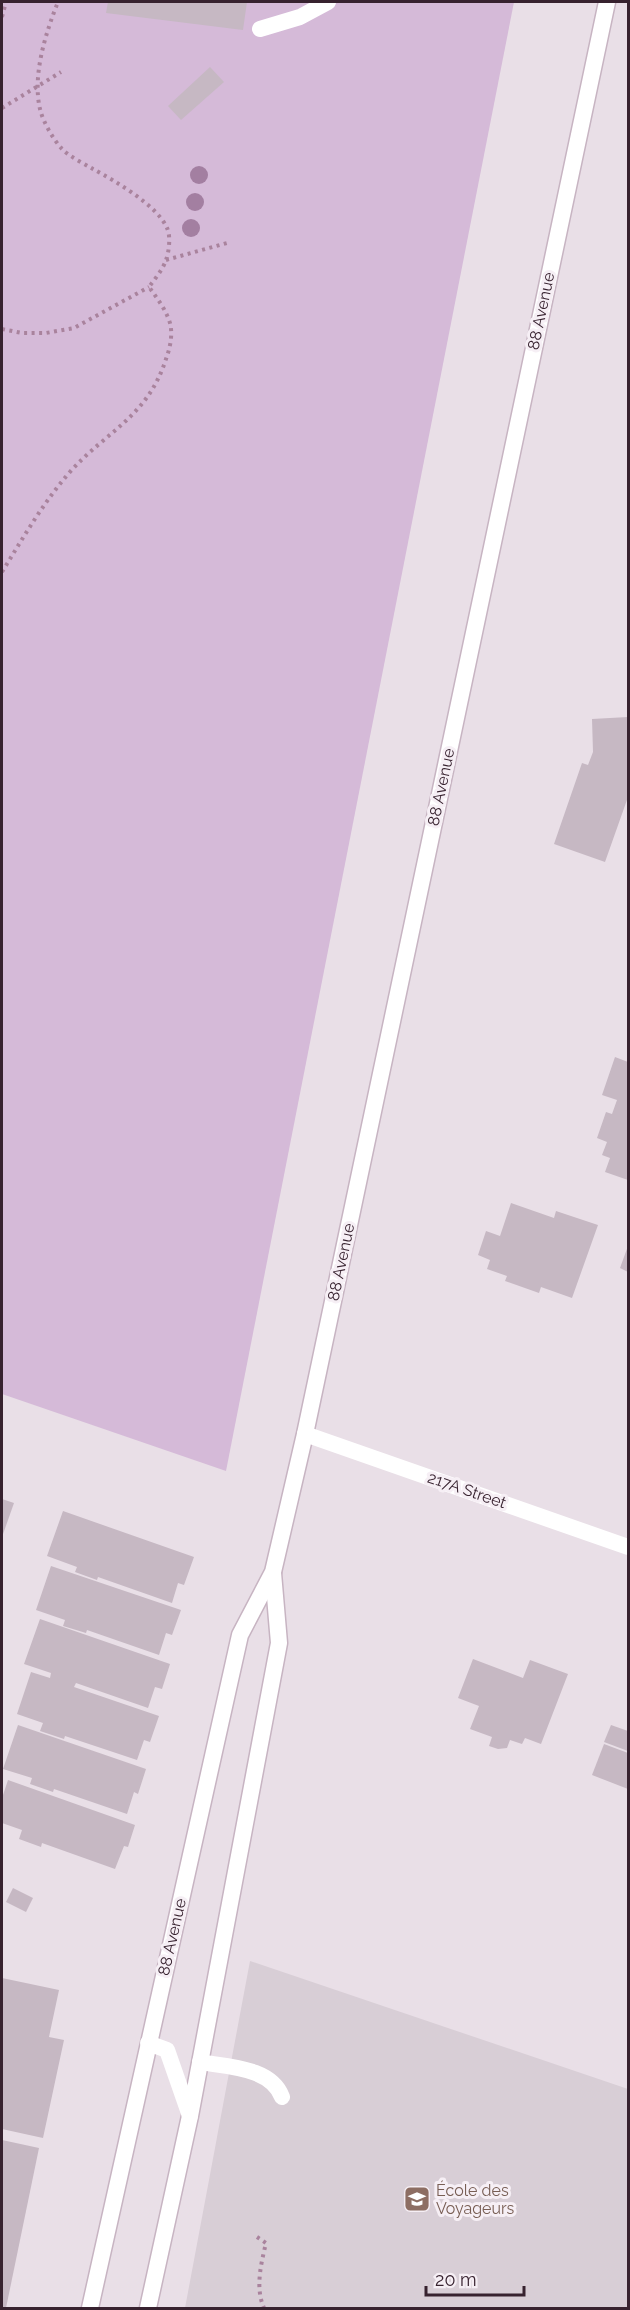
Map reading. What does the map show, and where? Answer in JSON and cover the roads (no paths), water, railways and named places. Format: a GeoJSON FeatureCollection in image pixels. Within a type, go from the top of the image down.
{"type":"FeatureCollection","features":[{"type":"Feature","properties":{"kind":"main road"},"geometry":{"type":"LineString","coordinates":[[260,29],[300,17],[328,2]]}},
{"type":"Feature","properties":{"kind":"main road","name":"88 Avenue"},"geometry":{"type":"LineString","coordinates":[[90,2308],[240,1635],[273,1572],[305,1434],[607,2]]}},
{"type":"Feature","properties":{"kind":"main road","name":"217A Street"},"geometry":{"type":"LineString","coordinates":[[305,1434],[628,1547]]}},
{"type":"Feature","properties":{"kind":"main road","name":"88 Avenue"},"geometry":{"type":"LineString","coordinates":[[148,2308],[190,2116],[279,1643],[273,1572]]}},
{"type":"Feature","properties":{"kind":"main road"},"geometry":{"type":"LineString","coordinates":[[148,2043],[167,2050],[190,2116]]}},
{"type":"Feature","properties":{"kind":"main road"},"geometry":{"type":"LineString","coordinates":[[200,2062],[268,2078],[280,2091],[282,2097]]}},
{"type":"Feature","properties":{"kind":"place","name":"École des Voyageurs"},"geometry":{"type":"Point","coordinates":[417,2199]}}]}
